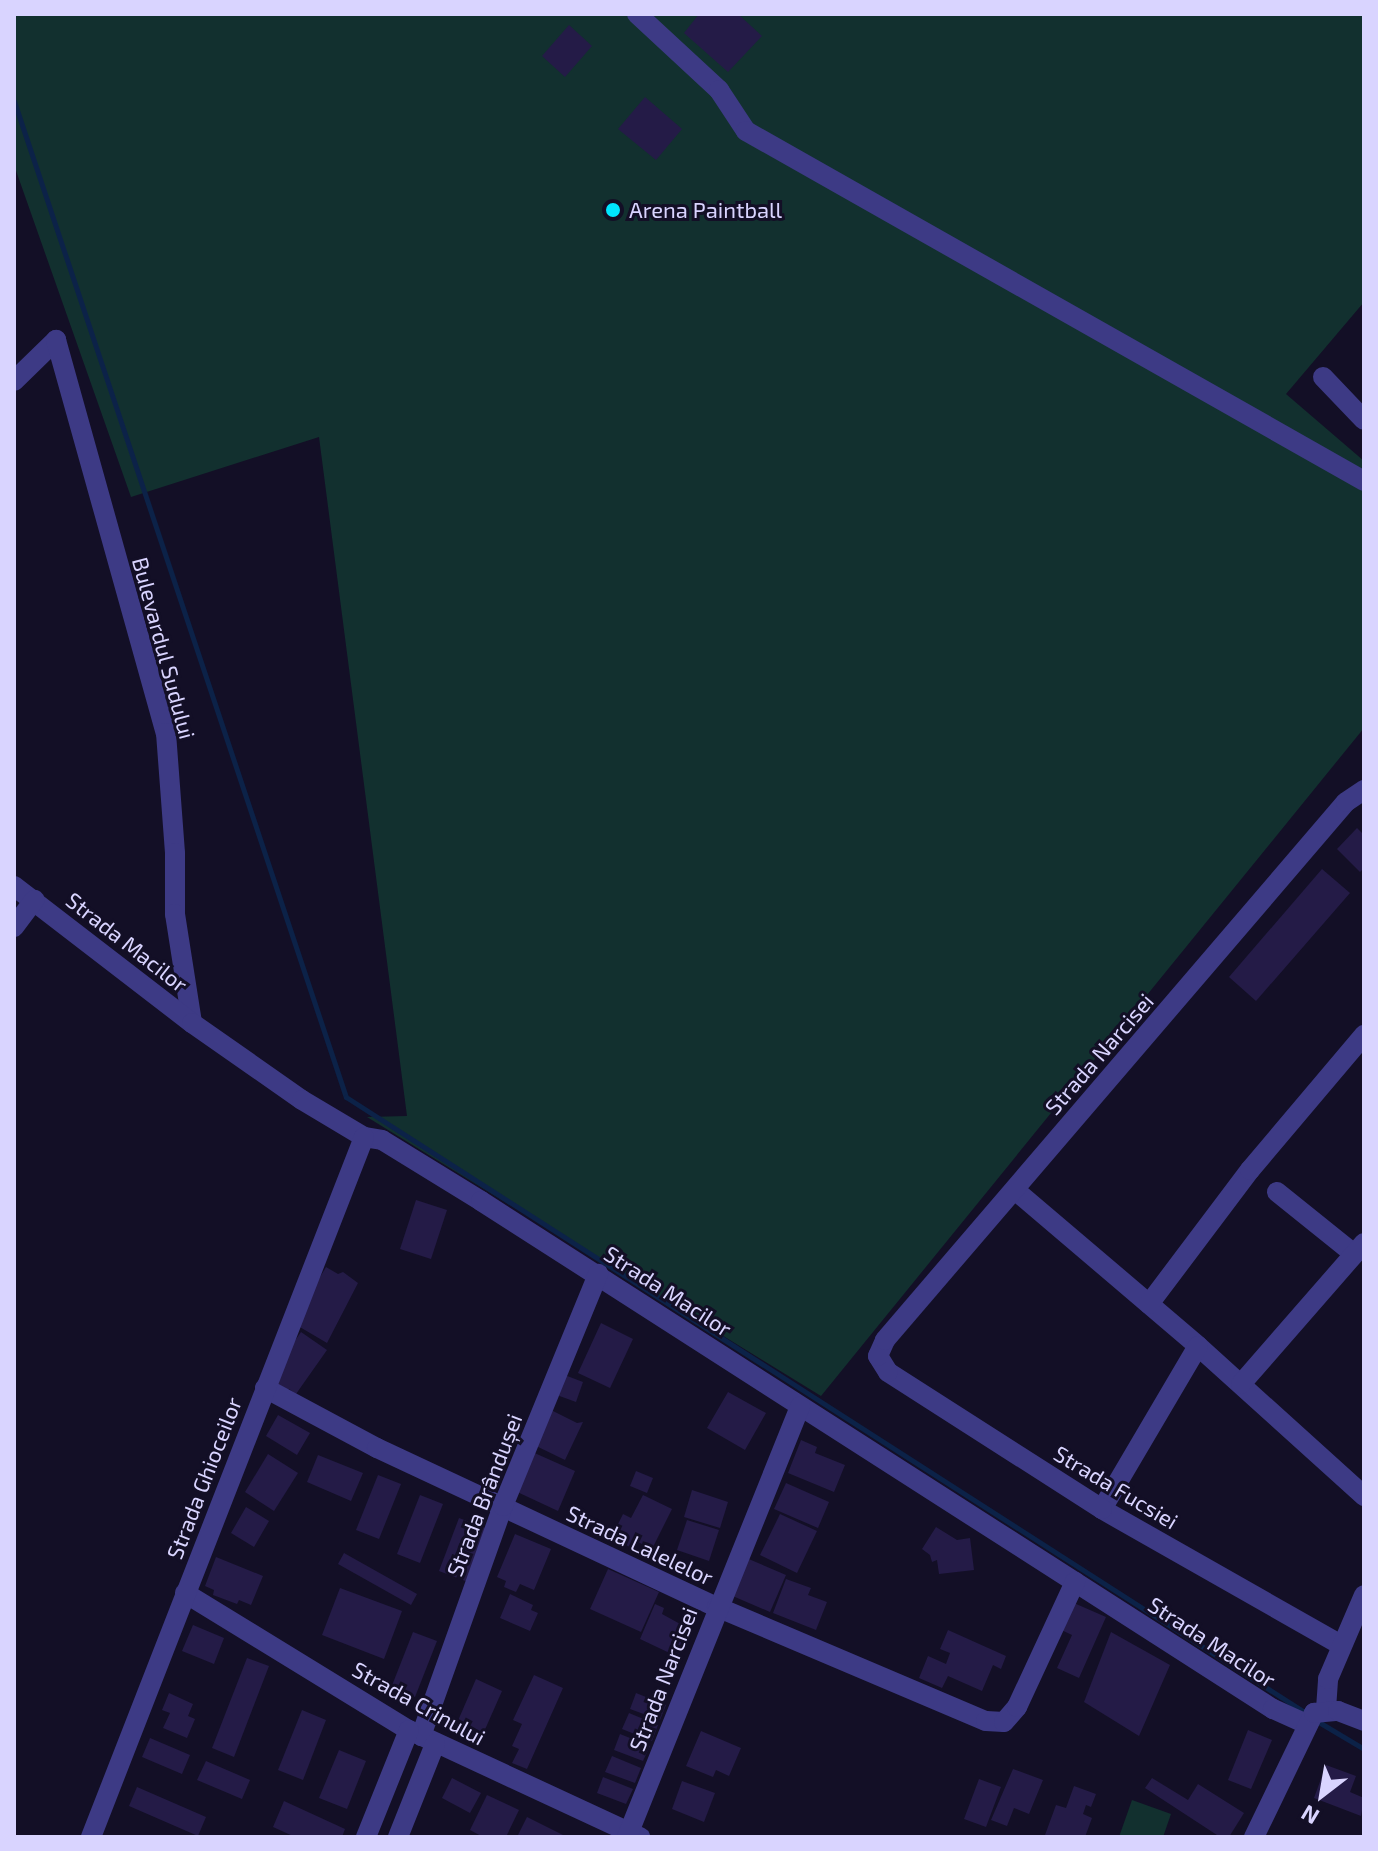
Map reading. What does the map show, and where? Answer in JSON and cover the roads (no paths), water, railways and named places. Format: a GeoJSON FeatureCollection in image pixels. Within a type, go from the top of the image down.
{"type":"FeatureCollection","features":[{"type":"Feature","properties":{"kind":"street"},"geometry":{"type":"LineString","coordinates":[[637,14],[719,90],[746,131],[1364,481]]}},
{"type":"Feature","properties":{"kind":"street","name":"Bulevardul Sudului"},"geometry":{"type":"LineString","coordinates":[[14,381],[56,340],[166,733],[175,853],[175,914],[192,1023]]}},
{"type":"Feature","properties":{"kind":"street"},"geometry":{"type":"LineString","coordinates":[[1323,377],[1364,420]]}},
{"type":"Feature","properties":{"kind":"street","name":"Strada Narcisei"},"geometry":{"type":"LineString","coordinates":[[878,1356],[885,1340],[1346,802],[1364,790]]}},
{"type":"Feature","properties":{"kind":"street","name":"Strada Macilor"},"geometry":{"type":"LineString","coordinates":[[14,886],[192,1023],[302,1100],[364,1137],[382,1140],[598,1274],[1273,1709],[1314,1717],[1364,1721]]}},
{"type":"Feature","properties":{"kind":"street"},"geometry":{"type":"LineString","coordinates":[[14,927],[34,900]]}},
{"type":"Feature","properties":{"kind":"street"},"geometry":{"type":"LineString","coordinates":[[1149,1304],[1250,1170],[1364,1035]]}},
{"type":"Feature","properties":{"kind":"street","name":"Strada Ghioceilor"},"geometry":{"type":"LineString","coordinates":[[91,1837],[364,1137]]}},
{"type":"Feature","properties":{"kind":"street"},"geometry":{"type":"LineString","coordinates":[[1015,1190],[1198,1346],[1364,1496]]}},
{"type":"Feature","properties":{"kind":"street"},"geometry":{"type":"LineString","coordinates":[[1241,1384],[1359,1249],[1277,1192]]}},
{"type":"Feature","properties":{"kind":"street","name":"Strada Brândușei"},"geometry":{"type":"LineString","coordinates":[[398,1837],[422,1737],[503,1506],[598,1274]]}},
{"type":"Feature","properties":{"kind":"street"},"geometry":{"type":"LineString","coordinates":[[1102,1509],[1198,1346]]}},
{"type":"Feature","properties":{"kind":"street","name":"Strada Fucsiei"},"geometry":{"type":"LineString","coordinates":[[878,1356],[888,1372],[1102,1509],[1341,1645]]}},
{"type":"Feature","properties":{"kind":"street","name":"Strada Lalelelor"},"geometry":{"type":"LineString","coordinates":[[265,1388],[377,1448],[717,1607],[986,1721],[1004,1722],[1017,1707],[1075,1582]]}},
{"type":"Feature","properties":{"kind":"street","name":"Strada Narcisei"},"geometry":{"type":"LineString","coordinates":[[632,1835],[717,1607],[800,1406]]}},
{"type":"Feature","properties":{"kind":"street","name":"Strada Crinului"},"geometry":{"type":"LineString","coordinates":[[185,1593],[422,1737],[632,1835]]}},
{"type":"Feature","properties":{"kind":"street"},"geometry":{"type":"LineString","coordinates":[[1254,1837],[1314,1717],[1364,1595]]}},
{"type":"Feature","properties":{"kind":"street","name":"Strada Brândușei"},"geometry":{"type":"LineString","coordinates":[[366,1837],[422,1737]]}},
{"type":"Feature","properties":{"kind":"waterway"},"geometry":{"type":"LineString","coordinates":[[14,101],[346,1097],[1309,1715]]}},
{"type":"Feature","properties":{"kind":"waterway"},"geometry":{"type":"LineString","coordinates":[[1317,1721],[1364,1749]]}},
{"type":"Feature","properties":{"kind":"place","name":"Arena Paintball"},"geometry":{"type":"Point","coordinates":[613,210]}}]}
